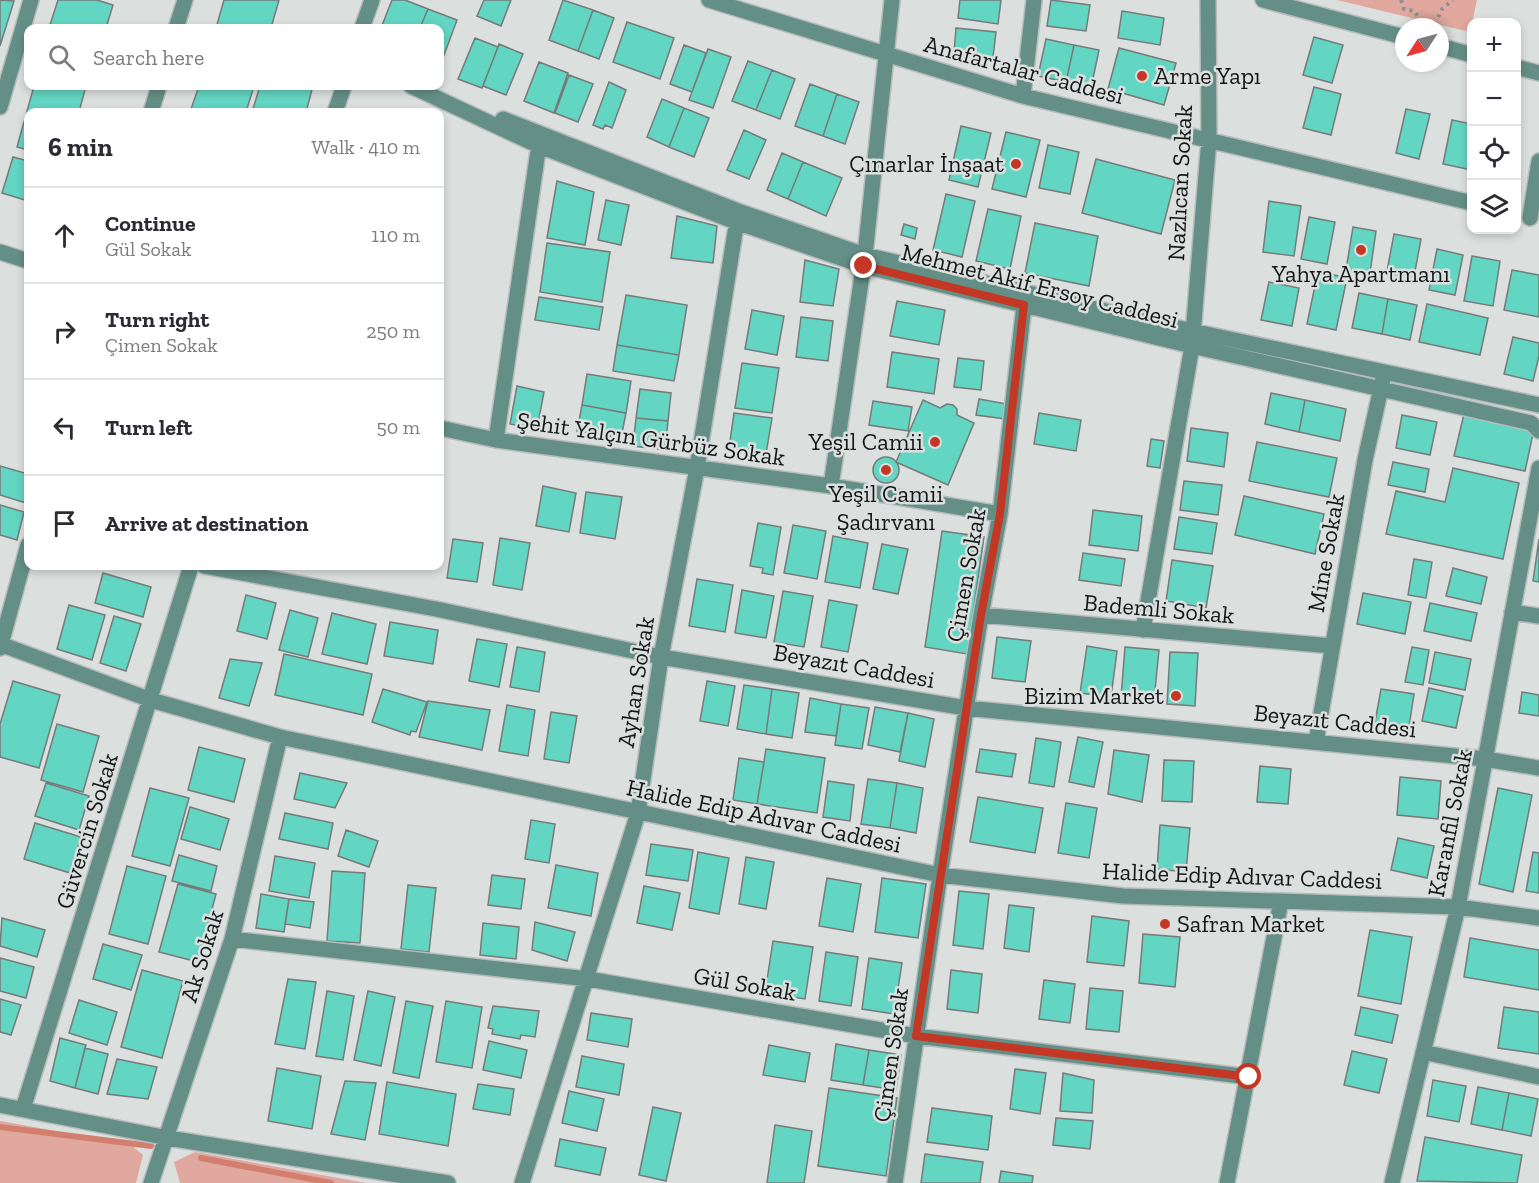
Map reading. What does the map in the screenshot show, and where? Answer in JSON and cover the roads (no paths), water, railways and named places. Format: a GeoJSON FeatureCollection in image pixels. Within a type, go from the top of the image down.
{"type":"FeatureCollection","features":[{"type":"Feature","properties":{"kind":"street"},"geometry":{"type":"LineString","coordinates":[[0,106],[31,0]]}},
{"type":"Feature","properties":{"kind":"street"},"geometry":{"type":"LineString","coordinates":[[177,24],[185,0]]}},
{"type":"Feature","properties":{"kind":"street"},"geometry":{"type":"LineString","coordinates":[[363,24],[372,0]]}},
{"type":"Feature","properties":{"kind":"street","name":"Anafartalar Caddesi"},"geometry":{"type":"LineString","coordinates":[[709,0],[731,4],[886,56],[1023,96],[1467,202]]}},
{"type":"Feature","properties":{"kind":"street"},"geometry":{"type":"LineString","coordinates":[[831,486],[864,260],[892,0]]}},
{"type":"Feature","properties":{"kind":"street"},"geometry":{"type":"LineString","coordinates":[[1023,96],[1034,0]]}},
{"type":"Feature","properties":{"kind":"street","name":"Nazlıcan Sokak"},"geometry":{"type":"LineString","coordinates":[[1143,630],[1192,339],[1209,139],[1208,0]]}},
{"type":"Feature","properties":{"kind":"street"},"geometry":{"type":"LineString","coordinates":[[1263,0],[1395,35]]}},
{"type":"Feature","properties":{"kind":"street"},"geometry":{"type":"LineString","coordinates":[[1449,49],[1467,54]]}},
{"type":"Feature","properties":{"kind":"street"},"geometry":{"type":"LineString","coordinates":[[1521,68],[1539,73]]}},
{"type":"Feature","properties":{"kind":"street"},"geometry":{"type":"LineString","coordinates":[[152,108],[158,90]]}},
{"type":"Feature","properties":{"kind":"street"},"geometry":{"type":"LineString","coordinates":[[336,108],[343,90]]}},
{"type":"Feature","properties":{"kind":"street","name":"Mehmet Akif Ersoy Caddesi"},"geometry":{"type":"LineString","coordinates":[[420,90],[539,140],[737,217],[864,260],[1192,339],[1383,381],[1531,423],[1539,431]]}},
{"type":"Feature","properties":{"kind":"street","name":"Mehmet Akif Ersoy Caddesi"},"geometry":{"type":"LineString","coordinates":[[426,90],[539,140]]}},
{"type":"Feature","properties":{"kind":"street"},"geometry":{"type":"LineString","coordinates":[[496,440],[539,140]]}},
{"type":"Feature","properties":{"kind":"street"},"geometry":{"type":"LineString","coordinates":[[1529,217],[1539,161]]}},
{"type":"Feature","properties":{"kind":"street","name":"Ayhan Sokak"},"geometry":{"type":"LineString","coordinates":[[522,1183],[588,979],[638,813],[662,657],[697,468],[737,217]]}},
{"type":"Feature","properties":{"kind":"street"},"geometry":{"type":"LineString","coordinates":[[0,252],[24,260]]}},
{"type":"Feature","properties":{"kind":"street","name":"Çimen Sokak"},"geometry":{"type":"LineString","coordinates":[[895,1183],[966,708],[1000,514],[1025,299]]}},
{"type":"Feature","properties":{"kind":"street","name":"Mehmet Akif Ersoy Caddesi"},"geometry":{"type":"LineString","coordinates":[[1383,381],[1539,405]]}},
{"type":"Feature","properties":{"kind":"street","name":"Mine Sokak"},"geometry":{"type":"LineString","coordinates":[[1316,742],[1365,460],[1383,381]]}},
{"type":"Feature","properties":{"kind":"street","name":"Şehit Yalçın Gürbüz Sokak"},"geometry":{"type":"LineString","coordinates":[[444,429],[496,440],[831,486],[1000,514]]}},
{"type":"Feature","properties":{"kind":"street","name":"Karanfil Sokak"},"geometry":{"type":"LineString","coordinates":[[1392,1183],[1458,907],[1539,468]]}},
{"type":"Feature","properties":{"kind":"street"},"geometry":{"type":"LineString","coordinates":[[0,646],[24,559]]}},
{"type":"Feature","properties":{"kind":"street","name":"Güvercin Sokak"},"geometry":{"type":"LineString","coordinates":[[23,1109],[190,570]]}},
{"type":"Feature","properties":{"kind":"street","name":"Beyazıt Caddesi"},"geometry":{"type":"LineString","coordinates":[[226,570],[436,609],[662,657],[966,708],[1485,759],[1539,768]]}},
{"type":"Feature","properties":{"kind":"street"},"geometry":{"type":"LineString","coordinates":[[1512,612],[1539,616]]}},
{"type":"Feature","properties":{"kind":"street","name":"Bademli Sokak"},"geometry":{"type":"LineString","coordinates":[[981,615],[1332,646]]}},
{"type":"Feature","properties":{"kind":"street","name":"Halide Edip Adıvar Caddesi"},"geometry":{"type":"LineString","coordinates":[[0,646],[151,700],[280,737],[940,875],[1123,896],[1458,907],[1539,918]]}},
{"type":"Feature","properties":{"kind":"street","name":"Ak Sokak"},"geometry":{"type":"LineString","coordinates":[[151,1183],[168,1138],[232,939],[280,737]]}},
{"type":"Feature","properties":{"kind":"street"},"geometry":{"type":"LineString","coordinates":[[1227,1183],[1281,901]]}},
{"type":"Feature","properties":{"kind":"street","name":"Gül Sokak"},"geometry":{"type":"LineString","coordinates":[[232,939],[588,979],[916,1036],[1249,1077]]}},
{"type":"Feature","properties":{"kind":"street"},"geometry":{"type":"LineString","coordinates":[[1423,1052],[1539,1077]]}},
{"type":"Feature","properties":{"kind":"street"},"geometry":{"type":"LineString","coordinates":[[0,1105],[168,1138],[448,1183]]}},
{"type":"Feature","properties":{"kind":"waterway"},"geometry":{"type":"LineString","coordinates":[[0,1127],[151,1146]]}},
{"type":"Feature","properties":{"kind":"waterway"},"geometry":{"type":"LineString","coordinates":[[201,1158],[331,1183]]}},
{"type":"Feature","properties":{"kind":"place","name":"Arme Yapı"},"geometry":{"type":"Point","coordinates":[1142,76]}},
{"type":"Feature","properties":{"kind":"place","name":"Çınarlar İnşaat"},"geometry":{"type":"Point","coordinates":[1016,164]}},
{"type":"Feature","properties":{"kind":"place","name":"Yahya Apartmanı"},"geometry":{"type":"Point","coordinates":[1361,250]}},
{"type":"Feature","properties":{"kind":"place","name":"Yeşil Camii"},"geometry":{"type":"Point","coordinates":[935,442]}},
{"type":"Feature","properties":{"kind":"place","name":"Yeşil Camii Şadırvanı"},"geometry":{"type":"Point","coordinates":[886,470]}},
{"type":"Feature","properties":{"kind":"place","name":"Bizim Market"},"geometry":{"type":"Point","coordinates":[1176,696]}},
{"type":"Feature","properties":{"kind":"place","name":"Safran Market"},"geometry":{"type":"Point","coordinates":[1165,924]}}]}
